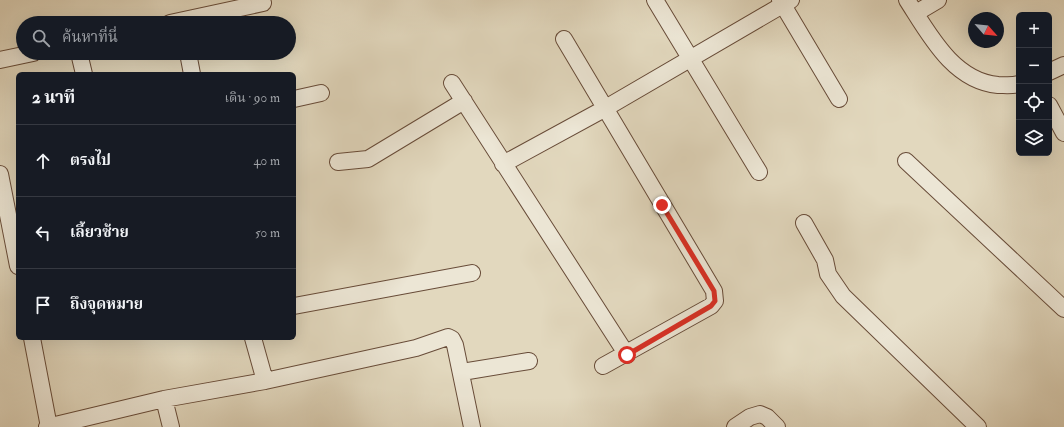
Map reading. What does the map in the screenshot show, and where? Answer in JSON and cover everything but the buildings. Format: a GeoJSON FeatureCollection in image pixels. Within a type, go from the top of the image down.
{"type":"FeatureCollection","features":[{"type":"Feature","properties":{"kind":"street"},"geometry":{"type":"LineString","coordinates":[[655,0],[689,59],[759,172]]}},
{"type":"Feature","properties":{"kind":"street"},"geometry":{"type":"LineString","coordinates":[[907,0],[946,57],[968,76],[989,84],[1016,85]]}},
{"type":"Feature","properties":{"kind":"street"},"geometry":{"type":"LineString","coordinates":[[916,13],[938,0]]}},
{"type":"Feature","properties":{"kind":"street"},"geometry":{"type":"LineString","coordinates":[[503,164],[604,109],[785,2],[840,99]]}},
{"type":"Feature","properties":{"kind":"street"},"geometry":{"type":"LineString","coordinates":[[205,16],[263,3]]}},
{"type":"Feature","properties":{"kind":"street"},"geometry":{"type":"LineString","coordinates":[[564,39],[604,109],[714,291],[715,301],[711,306],[627,355],[603,366]]}},
{"type":"Feature","properties":{"kind":"street"},"geometry":{"type":"LineString","coordinates":[[0,60],[16,57]]}},
{"type":"Feature","properties":{"kind":"street"},"geometry":{"type":"LineString","coordinates":[[81,60],[84,72]]}},
{"type":"Feature","properties":{"kind":"street"},"geometry":{"type":"LineString","coordinates":[[189,60],[192,72]]}},
{"type":"Feature","properties":{"kind":"street"},"geometry":{"type":"LineString","coordinates":[[1052,71],[1064,65]]}},
{"type":"Feature","properties":{"kind":"street"},"geometry":{"type":"LineString","coordinates":[[452,83],[627,355]]}},
{"type":"Feature","properties":{"kind":"street"},"geometry":{"type":"LineString","coordinates":[[296,99],[321,93]]}},
{"type":"Feature","properties":{"kind":"street"},"geometry":{"type":"LineString","coordinates":[[338,162],[368,159],[464,101]]}},
{"type":"Feature","properties":{"kind":"street"},"geometry":{"type":"LineString","coordinates":[[1052,111],[1064,133]]}},
{"type":"Feature","properties":{"kind":"street"},"geometry":{"type":"LineString","coordinates":[[906,161],[1064,309]]}},
{"type":"Feature","properties":{"kind":"street"},"geometry":{"type":"LineString","coordinates":[[0,174],[16,256]]}},
{"type":"Feature","properties":{"kind":"street"},"geometry":{"type":"LineString","coordinates":[[804,223],[825,260],[828,274],[843,296],[978,427]]}},
{"type":"Feature","properties":{"kind":"street"},"geometry":{"type":"LineString","coordinates":[[296,306],[472,273]]}},
{"type":"Feature","properties":{"kind":"street"},"geometry":{"type":"LineString","coordinates":[[32,340],[48,427],[164,399],[265,381],[416,348],[448,337],[455,345],[462,372],[472,427]]}},
{"type":"Feature","properties":{"kind":"street"},"geometry":{"type":"LineString","coordinates":[[254,340],[265,381]]}},
{"type":"Feature","properties":{"kind":"street"},"geometry":{"type":"LineString","coordinates":[[462,372],[529,361]]}},
{"type":"Feature","properties":{"kind":"street"},"geometry":{"type":"LineString","coordinates":[[164,399],[171,427]]}},
{"type":"Feature","properties":{"kind":"street"},"geometry":{"type":"LineString","coordinates":[[735,427],[750,417],[760,414],[767,417],[777,427]]}},
{"type":"Feature","properties":{"kind":"route"},"geometry":{"type":"LineString","coordinates":[[627,355],[711,306],[715,301],[714,291],[662,205]]}}]}
